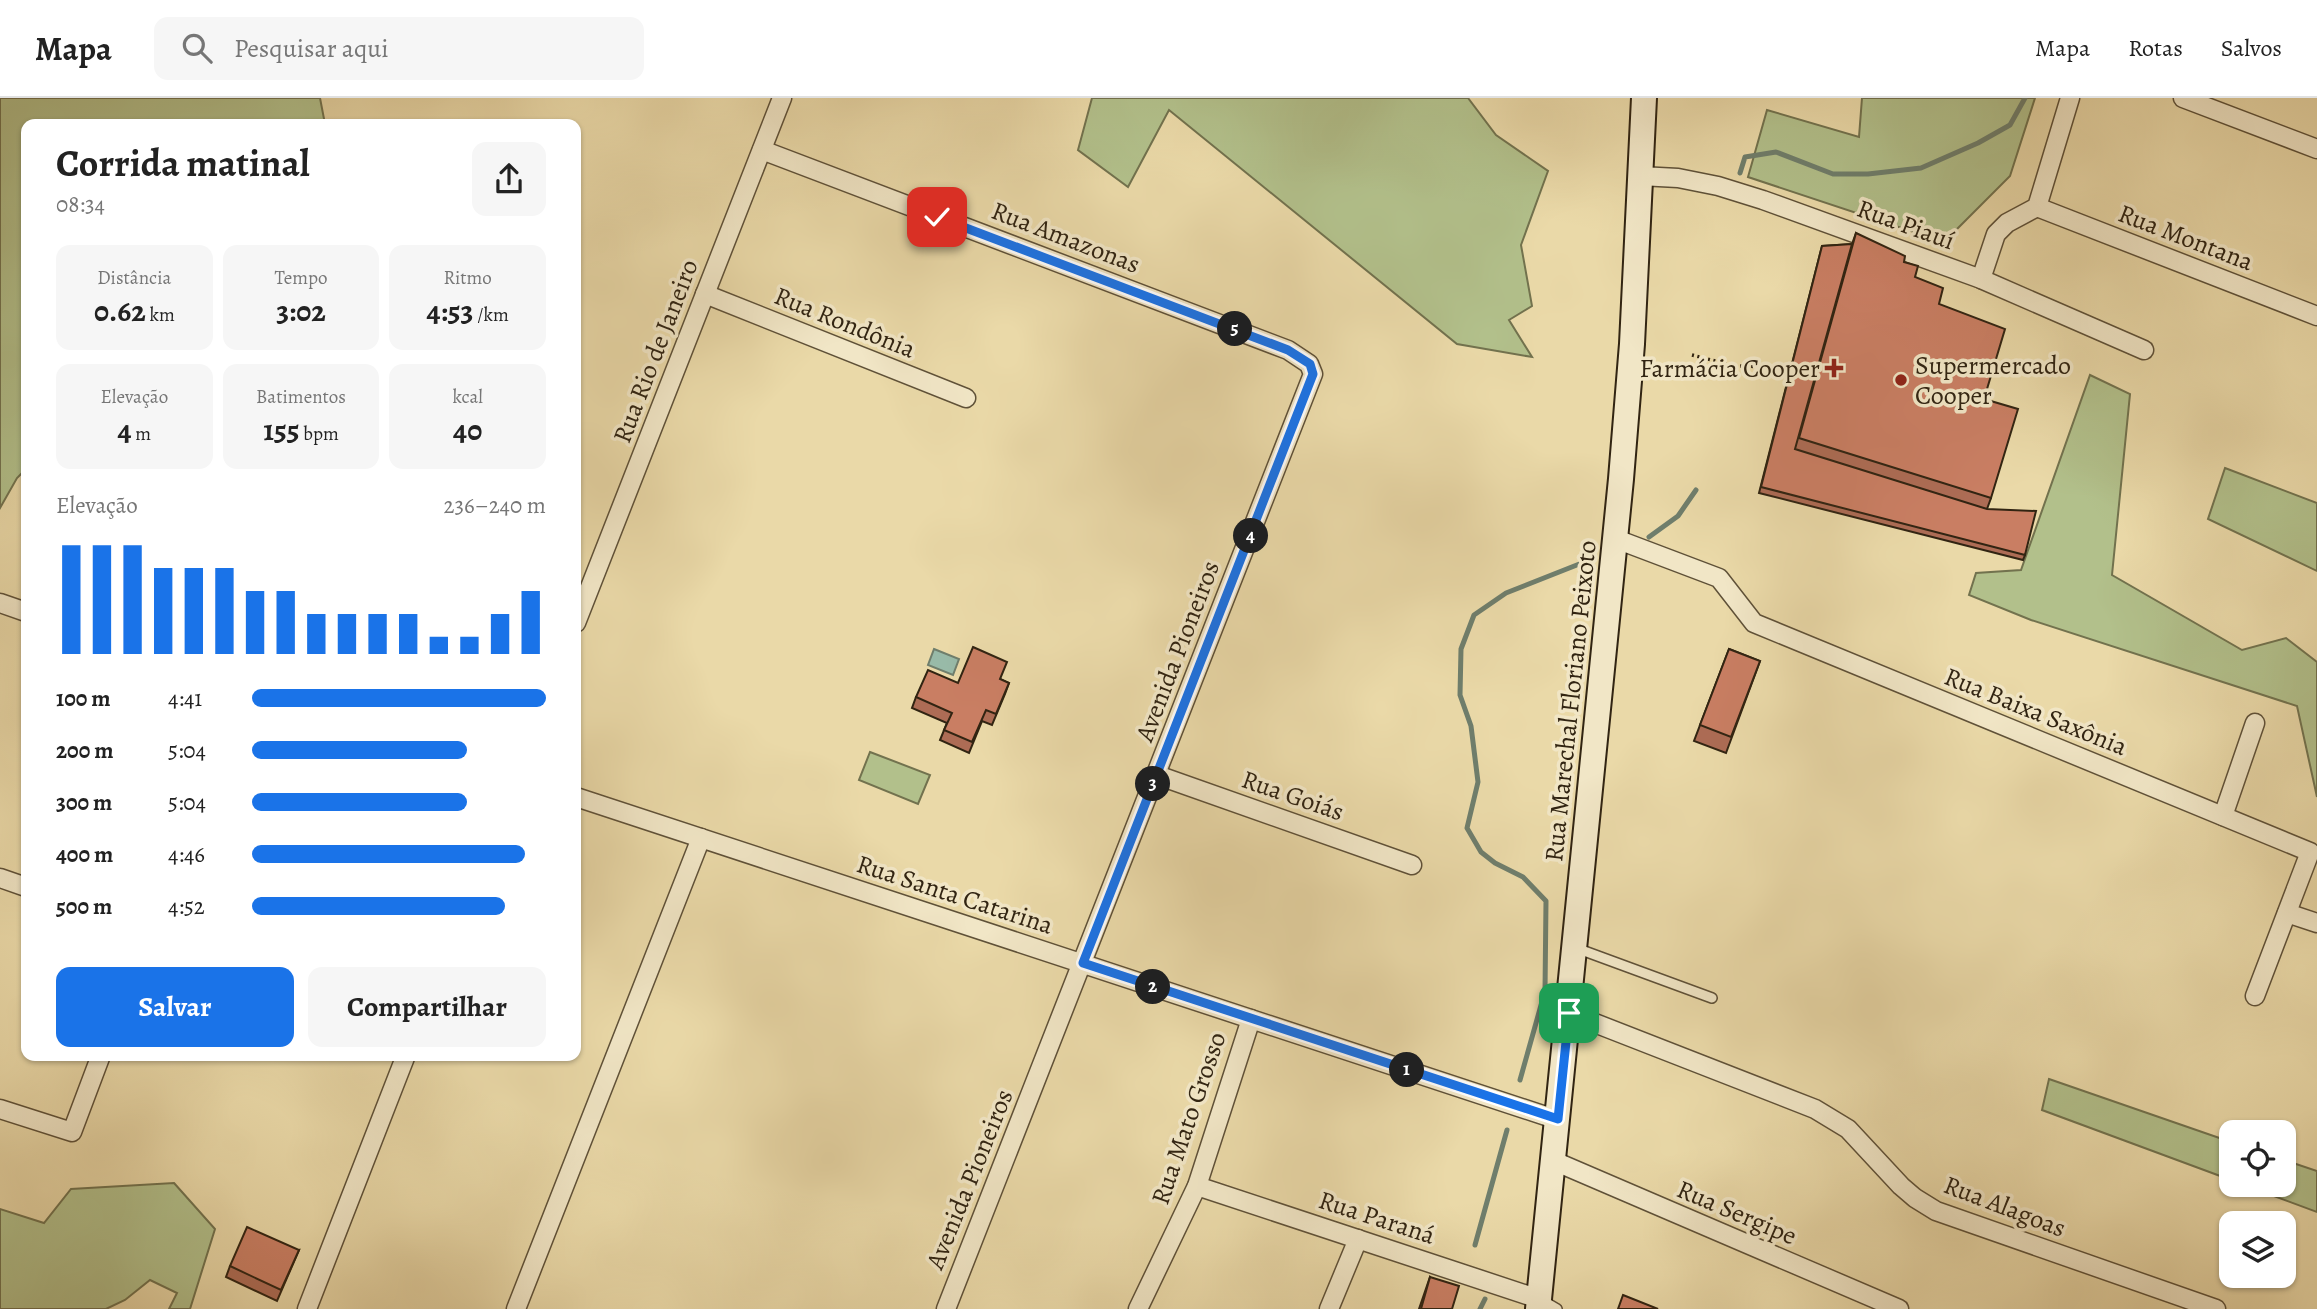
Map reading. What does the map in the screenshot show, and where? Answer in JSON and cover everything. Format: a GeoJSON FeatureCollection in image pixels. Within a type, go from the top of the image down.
{"type":"FeatureCollection","features":[{"type":"Feature","properties":{"kind":"main road","name":"Rua Marechal Floriano Peixoto"},"geometry":{"type":"LineString","coordinates":[[1545,1306],[1554,1161],[1616,539],[1632,344],[1644,98]]}},
{"type":"Feature","properties":{"kind":"street","name":"Rua Rio de Janeiro"},"geometry":{"type":"LineString","coordinates":[[581,610],[782,98]]}},
{"type":"Feature","properties":{"kind":"street"},"geometry":{"type":"LineString","coordinates":[[1981,279],[1996,234],[2007,223],[2037,207],[2070,98]]}},
{"type":"Feature","properties":{"kind":"street"},"geometry":{"type":"LineString","coordinates":[[2183,98],[2317,149]]}},
{"type":"Feature","properties":{"kind":"street","name":"Rua Amazonas"},"geometry":{"type":"LineString","coordinates":[[762,150],[1288,350],[1310,364]]}},
{"type":"Feature","properties":{"kind":"street","name":"Rua Piauí"},"geometry":{"type":"LineString","coordinates":[[1640,176],[1678,178],[1718,186],[1981,279],[2144,350]]}},
{"type":"Feature","properties":{"kind":"street","name":"Rua Montana"},"geometry":{"type":"LineString","coordinates":[[2037,207],[2317,316]]}},
{"type":"Feature","properties":{"kind":"street","name":"Rua Rondônia"},"geometry":{"type":"LineString","coordinates":[[705,294],[966,398]]}},
{"type":"Feature","properties":{"kind":"street","name":"Avenida Pioneiros"},"geometry":{"type":"LineString","coordinates":[[946,1309],[1310,386],[1313,374],[1310,364]]}},
{"type":"Feature","properties":{"kind":"street","name":"Rua Baixa Saxônia"},"geometry":{"type":"LineString","coordinates":[[1616,539],[1719,578],[1754,623],[2310,852],[2255,996]]}},
{"type":"Feature","properties":{"kind":"street"},"geometry":{"type":"LineString","coordinates":[[0,603],[21,610]]}},
{"type":"Feature","properties":{"kind":"street"},"geometry":{"type":"LineString","coordinates":[[2223,816],[2255,723]]}},
{"type":"Feature","properties":{"kind":"street","name":"Rua Goiás"},"geometry":{"type":"LineString","coordinates":[[1157,775],[1412,865]]}},
{"type":"Feature","properties":{"kind":"street","name":"Rua Santa Catarina"},"geometry":{"type":"LineString","coordinates":[[581,799],[1558,1119]]}},
{"type":"Feature","properties":{"kind":"street"},"geometry":{"type":"LineString","coordinates":[[516,1309],[701,838]]}},
{"type":"Feature","properties":{"kind":"street"},"geometry":{"type":"LineString","coordinates":[[0,878],[21,885]]}},
{"type":"Feature","properties":{"kind":"street"},"geometry":{"type":"LineString","coordinates":[[2287,913],[2317,923]]}},
{"type":"Feature","properties":{"kind":"street","name":"Rua Alagoas"},"geometry":{"type":"LineString","coordinates":[[1569,1013],[1833,1118],[1848,1129],[1900,1186],[1936,1211],[2216,1309]]}},
{"type":"Feature","properties":{"kind":"street","name":"Rua Mato Grosso"},"geometry":{"type":"LineString","coordinates":[[1138,1309],[1197,1186],[1251,1018]]}},
{"type":"Feature","properties":{"kind":"street"},"geometry":{"type":"LineString","coordinates":[[0,1109],[72,1132],[99,1061]]}},
{"type":"Feature","properties":{"kind":"street"},"geometry":{"type":"LineString","coordinates":[[307,1309],[404,1061]]}},
{"type":"Feature","properties":{"kind":"street","name":"Rua Sergipe"},"geometry":{"type":"LineString","coordinates":[[1554,1161],[1899,1309]]}},
{"type":"Feature","properties":{"kind":"street","name":"Rua Paraná"},"geometry":{"type":"LineString","coordinates":[[1197,1186],[1358,1239],[1545,1306]]}},
{"type":"Feature","properties":{"kind":"street"},"geometry":{"type":"LineString","coordinates":[[1329,1309],[1358,1239]]}},
{"type":"Feature","properties":{"kind":"lane"},"geometry":{"type":"LineString","coordinates":[[1576,948],[1712,998]]}},
{"type":"Feature","properties":{"kind":"path"},"geometry":{"type":"LineString","coordinates":[[1692,355],[1735,366],[1781,367]]}},
{"type":"Feature","properties":{"kind":"green space"},"geometry":{"type":"Polygon","coordinates":[[[0,98],[320,98],[324,119],[21,119],[21,474],[0,508],[0,98]]]}},
{"type":"Feature","properties":{"kind":"green space"},"geometry":{"type":"Polygon","coordinates":[[[1092,98],[1468,98],[1496,135],[1548,171],[1521,245],[1532,306],[1509,320],[1532,357],[1457,344],[1169,110],[1128,187],[1078,150],[1092,98]]]}},
{"type":"Feature","properties":{"kind":"green space"},"geometry":{"type":"Polygon","coordinates":[[[1862,98],[2035,98],[2010,176],[1944,242],[1748,177],[1767,110],[1859,137],[1862,98]]]}},
{"type":"Feature","properties":{"kind":"green space"},"geometry":{"type":"Polygon","coordinates":[[[2090,375],[2130,394],[2112,575],[2242,650],[2286,638],[2317,662],[2317,797],[2297,706],[2031,620],[1969,595],[1976,573],[2021,570],[2090,375]]]}},
{"type":"Feature","properties":{"kind":"green space"},"geometry":{"type":"Polygon","coordinates":[[[2225,468],[2317,503],[2317,571],[2208,519],[2225,468]]]}},
{"type":"Feature","properties":{"kind":"green space"},"geometry":{"type":"Polygon","coordinates":[[[870,752],[930,775],[918,804],[859,780],[870,752]]]}},
{"type":"Feature","properties":{"kind":"green space"},"geometry":{"type":"Polygon","coordinates":[[[2049,1079],[2219,1138],[2219,1176],[2042,1110],[2049,1079]]]}},
{"type":"Feature","properties":{"kind":"green space"},"geometry":{"type":"Polygon","coordinates":[[[2296,1164],[2317,1171],[2317,1212],[2276,1197],[2296,1197],[2296,1164]]]}},
{"type":"Feature","properties":{"kind":"green space"},"geometry":{"type":"Polygon","coordinates":[[[174,1183],[215,1229],[190,1309],[169,1309],[177,1293],[150,1280],[125,1300],[106,1309],[0,1309],[0,1209],[44,1223],[71,1189],[174,1183]]]}},
{"type":"Feature","properties":{"kind":"shaded area"},"geometry":{"type":"Polygon","coordinates":[[[934,649],[959,659],[953,675],[928,665],[934,649]]]}},
{"type":"Feature","properties":{"kind":"building","name":"Supermercado Cooper"},"geometry":{"type":"Polygon","coordinates":[[[1856,233],[1905,256],[1904,262],[1918,266],[1915,277],[1943,288],[1939,304],[2005,329],[1984,399],[2018,409],[1991,498],[1799,438],[1856,233]]]}},
{"type":"Feature","properties":{"kind":"building"},"geometry":{"type":"Polygon","coordinates":[[[1852,244],[1795,449],[1987,509],[2036,511],[2025,555],[1761,487],[1822,246],[1852,244]]]}},
{"type":"Feature","properties":{"kind":"building"},"geometry":{"type":"Polygon","coordinates":[[[973,647],[1007,662],[1000,679],[1009,683],[996,714],[986,710],[972,742],[944,730],[952,713],[916,697],[928,670],[958,683],[973,647]]]}},
{"type":"Feature","properties":{"kind":"building"},"geometry":{"type":"Polygon","coordinates":[[[1729,649],[1760,661],[1731,737],[1700,725],[1729,649]]]}},
{"type":"Feature","properties":{"kind":"building"},"geometry":{"type":"Polygon","coordinates":[[[247,1227],[299,1250],[281,1290],[230,1266],[247,1227]]]}},
{"type":"Feature","properties":{"kind":"building"},"geometry":{"type":"Polygon","coordinates":[[[1430,1277],[1459,1286],[1452,1309],[1421,1309],[1430,1277]]]}},
{"type":"Feature","properties":{"kind":"building"},"geometry":{"type":"Polygon","coordinates":[[[1623,1295],[1658,1309],[1618,1309],[1623,1295]]]}},
{"type":"Feature","properties":{"kind":"waterway"},"geometry":{"type":"LineString","coordinates":[[1740,173],[1745,157],[1776,152],[1833,174],[1868,174],[1921,168],[1978,143],[2010,125],[2025,98]]}},
{"type":"Feature","properties":{"kind":"waterway"},"geometry":{"type":"LineString","coordinates":[[1649,537],[1678,516],[1696,490]]}},
{"type":"Feature","properties":{"kind":"waterway"},"geometry":{"type":"LineString","coordinates":[[1520,1080],[1545,991],[1546,901],[1523,877],[1495,863],[1481,852],[1467,828],[1478,782],[1471,726],[1460,695],[1461,649],[1474,615],[1506,593],[1592,559]]}},
{"type":"Feature","properties":{"kind":"waterway"},"geometry":{"type":"LineString","coordinates":[[1475,1245],[1507,1130]]}},
{"type":"Feature","properties":{"kind":"waterway"},"geometry":{"type":"LineString","coordinates":[[1480,1309],[1485,1299]]}},
{"type":"Feature","properties":{"kind":"place","name":"Farmácia Cooper"},"geometry":{"type":"Point","coordinates":[1834,368]}},
{"type":"Feature","properties":{"kind":"place","name":"Supermercado Cooper"},"geometry":{"type":"Point","coordinates":[1901,380]}},
{"type":"Feature","properties":{"kind":"route"},"geometry":{"type":"LineString","coordinates":[[937,217],[1288,350],[1310,364],[1313,374],[1083,963],[1558,1119],[1569,1013]]}}]}
